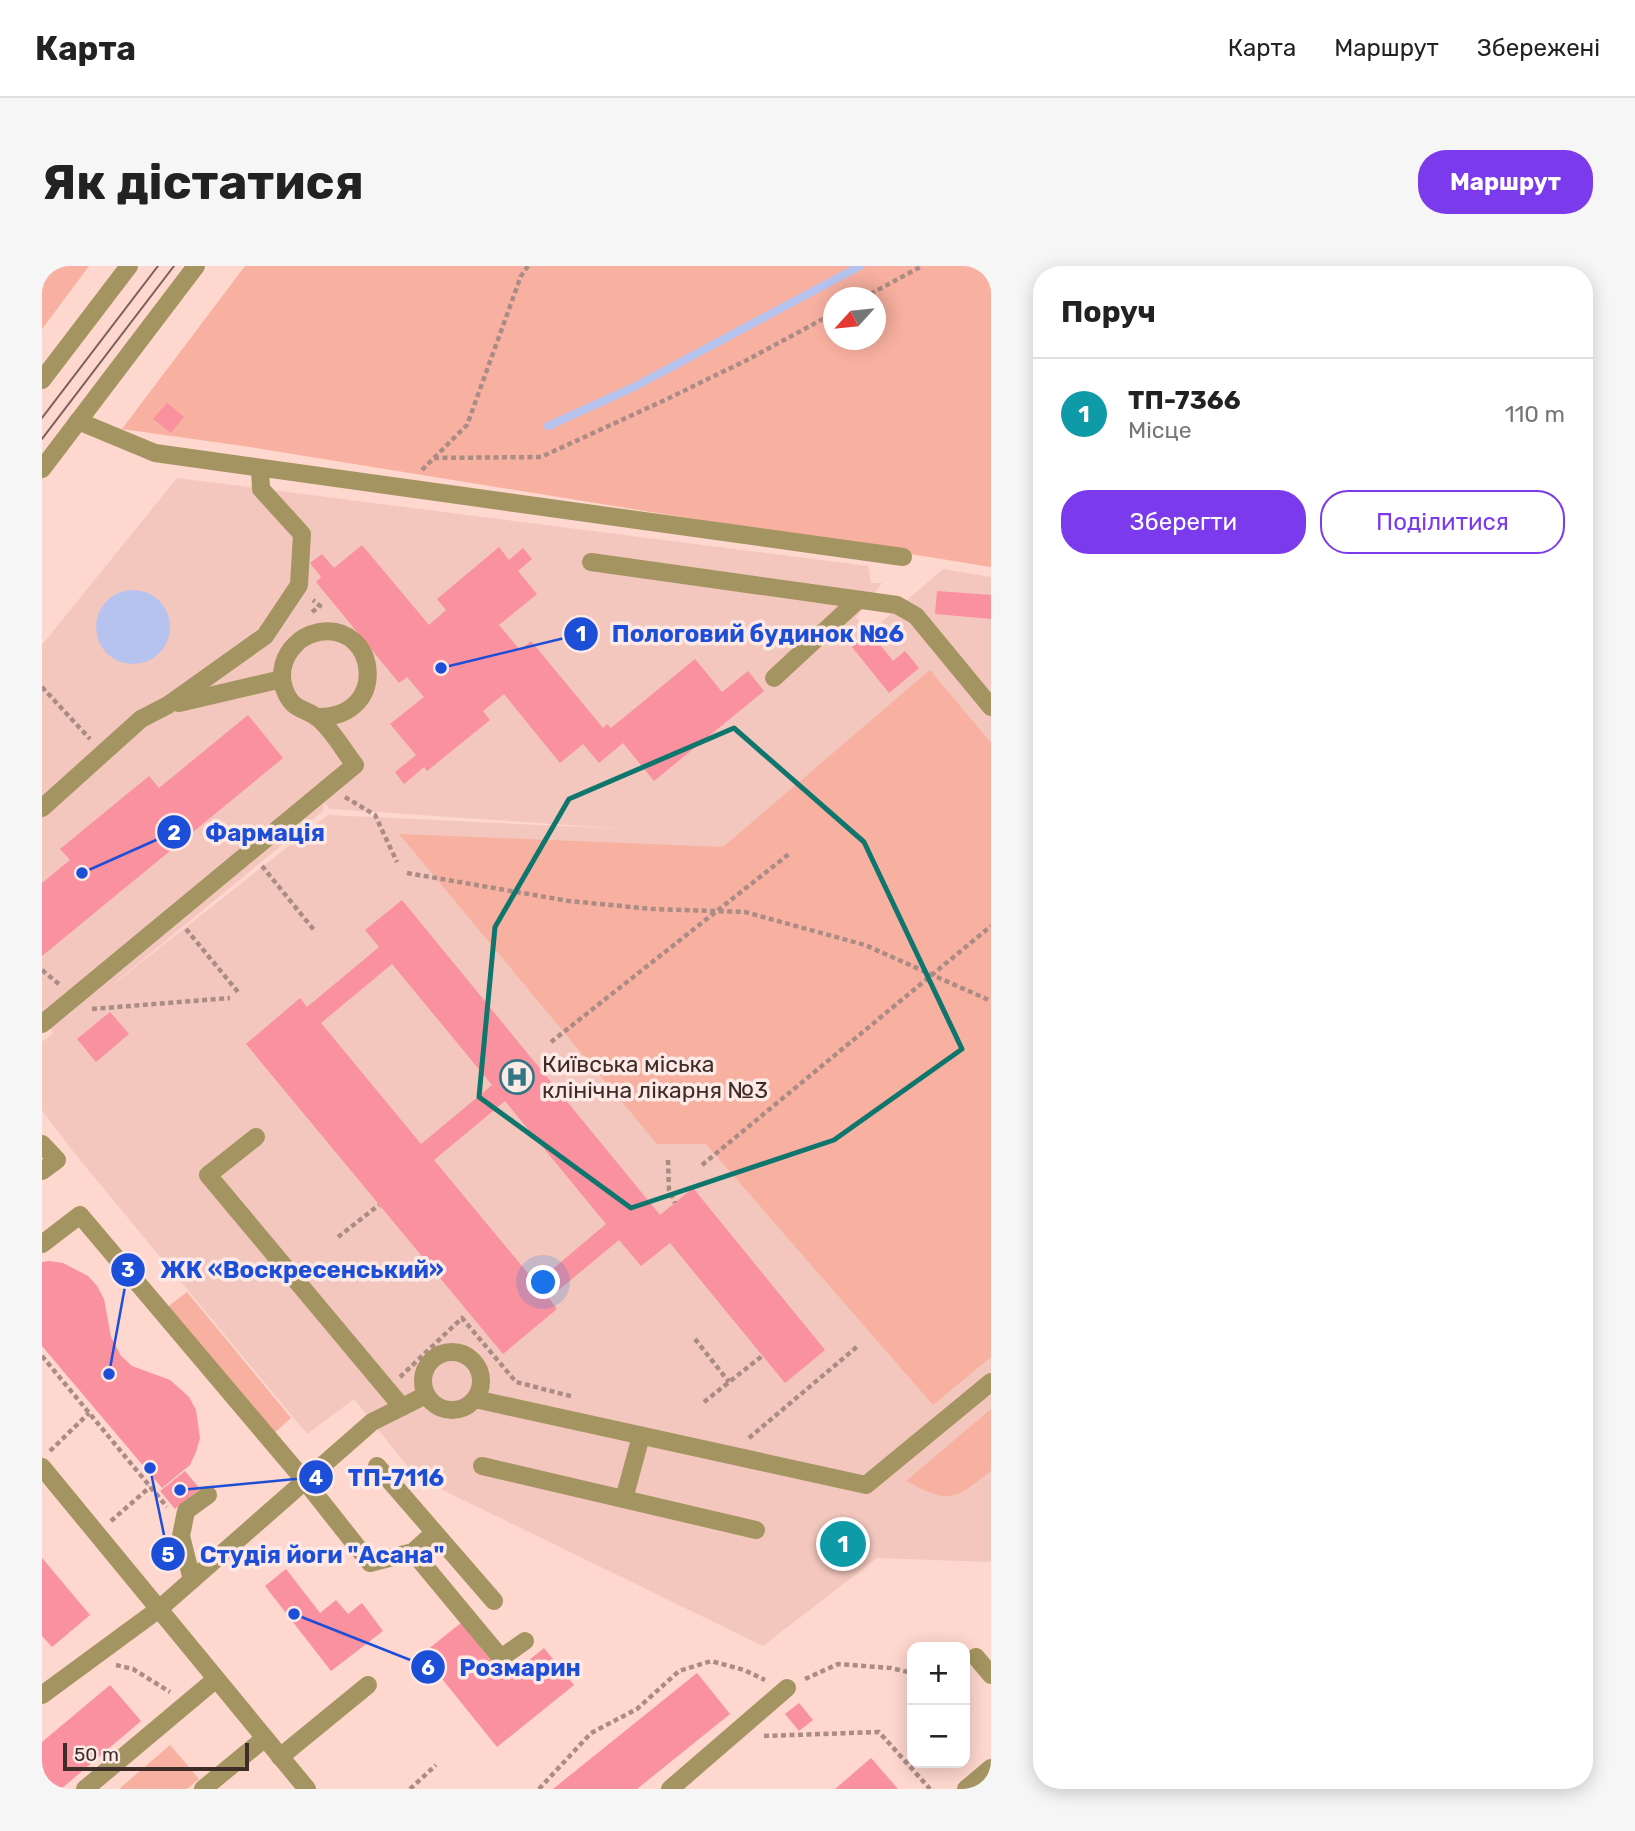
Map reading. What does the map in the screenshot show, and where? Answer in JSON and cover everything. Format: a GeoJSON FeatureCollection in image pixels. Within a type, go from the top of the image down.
{"type":"FeatureCollection","features":[{"type":"Feature","properties":{"kind":"street"},"geometry":{"type":"LineString","coordinates":[[42,380],[129,266]]}},
{"type":"Feature","properties":{"kind":"street"},"geometry":{"type":"LineString","coordinates":[[42,469],[196,266]]}},
{"type":"Feature","properties":{"kind":"street"},"geometry":{"type":"LineString","coordinates":[[78,421],[155,453],[903,557]]}},
{"type":"Feature","properties":{"kind":"street"},"geometry":{"type":"LineString","coordinates":[[42,808],[141,719],[168,705],[265,636],[299,585],[302,534],[261,489],[260,468]]}},
{"type":"Feature","properties":{"kind":"street"},"geometry":{"type":"LineString","coordinates":[[591,562],[897,605],[916,616],[991,707]]}},
{"type":"Feature","properties":{"kind":"street"},"geometry":{"type":"LineString","coordinates":[[774,678],[858,600]]}},
{"type":"Feature","properties":{"kind":"street"},"geometry":{"type":"LineString","coordinates":[[334,632],[351,639],[359,648],[366,660],[369,674],[363,696],[346,713],[331,718],[318,717],[294,705],[285,691],[282,678],[285,660],[300,639],[310,634],[334,632]]}},
{"type":"Feature","properties":{"kind":"street"},"geometry":{"type":"LineString","coordinates":[[168,705],[282,678]]}},
{"type":"Feature","properties":{"kind":"street"},"geometry":{"type":"LineString","coordinates":[[42,1024],[355,765],[318,717]]}},
{"type":"Feature","properties":{"kind":"street"},"geometry":{"type":"LineString","coordinates":[[256,1137],[208,1175],[402,1407]]}},
{"type":"Feature","properties":{"kind":"street"},"geometry":{"type":"LineString","coordinates":[[42,1144],[57,1160],[42,1171]]}},
{"type":"Feature","properties":{"kind":"street"},"geometry":{"type":"LineString","coordinates":[[42,1244],[80,1215],[305,1481],[370,1563],[413,1552],[434,1533]]}},
{"type":"Feature","properties":{"kind":"street"},"geometry":{"type":"LineString","coordinates":[[456,1352],[471,1359],[478,1367],[481,1377],[475,1399],[457,1410],[447,1410],[432,1403],[426,1395],[423,1375],[429,1362],[436,1355],[456,1352]]}},
{"type":"Feature","properties":{"kind":"street"},"geometry":{"type":"LineString","coordinates":[[475,1399],[866,1485],[991,1382]]}},
{"type":"Feature","properties":{"kind":"street"},"geometry":{"type":"LineString","coordinates":[[42,1694],[159,1609],[372,1422],[426,1395]]}},
{"type":"Feature","properties":{"kind":"street"},"geometry":{"type":"LineString","coordinates":[[624,1499],[641,1436]]}},
{"type":"Feature","properties":{"kind":"street"},"geometry":{"type":"LineString","coordinates":[[46,1460],[159,1609],[307,1789]]}},
{"type":"Feature","properties":{"kind":"street"},"geometry":{"type":"LineString","coordinates":[[377,1466],[494,1601]]}},
{"type":"Feature","properties":{"kind":"street"},"geometry":{"type":"LineString","coordinates":[[482,1466],[756,1530]]}},
{"type":"Feature","properties":{"kind":"street"},"geometry":{"type":"LineString","coordinates":[[192,1580],[181,1536],[187,1511],[208,1495]]}},
{"type":"Feature","properties":{"kind":"street"},"geometry":{"type":"LineString","coordinates":[[413,1552],[501,1658],[525,1641]]}},
{"type":"Feature","properties":{"kind":"street"},"geometry":{"type":"LineString","coordinates":[[976,1657],[991,1675]]}},
{"type":"Feature","properties":{"kind":"street"},"geometry":{"type":"LineString","coordinates":[[85,1789],[216,1679]]}},
{"type":"Feature","properties":{"kind":"street"},"geometry":{"type":"LineString","coordinates":[[281,1757],[368,1685]]}},
{"type":"Feature","properties":{"kind":"street"},"geometry":{"type":"LineString","coordinates":[[670,1789],[786,1689]]}},
{"type":"Feature","properties":{"kind":"street"},"geometry":{"type":"LineString","coordinates":[[203,1789],[265,1738]]}},
{"type":"Feature","properties":{"kind":"street"},"geometry":{"type":"LineString","coordinates":[[966,1789],[991,1768]]}},
{"type":"Feature","properties":{"kind":"path"},"geometry":{"type":"LineString","coordinates":[[404,488],[467,425],[521,276],[528,266]]}},
{"type":"Feature","properties":{"kind":"path"},"geometry":{"type":"LineString","coordinates":[[883,287],[922,266]]}},
{"type":"Feature","properties":{"kind":"path"},"geometry":{"type":"LineString","coordinates":[[434,458],[541,457],[747,360],[823,319]]}},
{"type":"Feature","properties":{"kind":"path"},"geometry":{"type":"LineString","coordinates":[[42,687],[103,752]]}},
{"type":"Feature","properties":{"kind":"path"},"geometry":{"type":"LineString","coordinates":[[333,783],[348,800],[375,815],[397,862]]}},
{"type":"Feature","properties":{"kind":"path"},"geometry":{"type":"LineString","coordinates":[[250,852],[314,930]]}},
{"type":"Feature","properties":{"kind":"path"},"geometry":{"type":"LineString","coordinates":[[551,1042],[789,854]]}},
{"type":"Feature","properties":{"kind":"path"},"geometry":{"type":"LineString","coordinates":[[407,873],[569,901],[652,909],[745,912],[865,945],[991,1001]]}},
{"type":"Feature","properties":{"kind":"path"},"geometry":{"type":"LineString","coordinates":[[176,913],[238,992]]}},
{"type":"Feature","properties":{"kind":"path"},"geometry":{"type":"LineString","coordinates":[[702,1165],[991,926]]}},
{"type":"Feature","properties":{"kind":"path"},"geometry":{"type":"LineString","coordinates":[[74,998],[93,1009],[230,998]]}},
{"type":"Feature","properties":{"kind":"path"},"geometry":{"type":"LineString","coordinates":[[668,1160],[669,1190],[675,1203]]}},
{"type":"Feature","properties":{"kind":"path"},"geometry":{"type":"LineString","coordinates":[[338,1237],[379,1205]]}},
{"type":"Feature","properties":{"kind":"path"},"geometry":{"type":"LineString","coordinates":[[462,1318],[516,1382],[582,1399]]}},
{"type":"Feature","properties":{"kind":"path"},"geometry":{"type":"LineString","coordinates":[[695,1339],[729,1382]]}},
{"type":"Feature","properties":{"kind":"path"},"geometry":{"type":"LineString","coordinates":[[758,1443],[745,1440],[859,1345]]}},
{"type":"Feature","properties":{"kind":"path"},"geometry":{"type":"LineString","coordinates":[[42,1356],[183,1527]]}},
{"type":"Feature","properties":{"kind":"path"},"geometry":{"type":"LineString","coordinates":[[704,1402],[762,1356]]}},
{"type":"Feature","properties":{"kind":"path"},"geometry":{"type":"LineString","coordinates":[[46,1460],[89,1412]]}},
{"type":"Feature","properties":{"kind":"path"},"geometry":{"type":"LineString","coordinates":[[108,1524],[150,1487]]}},
{"type":"Feature","properties":{"kind":"path"},"geometry":{"type":"LineString","coordinates":[[87,1661],[133,1670],[187,1704]]}},
{"type":"Feature","properties":{"kind":"path"},"geometry":{"type":"LineString","coordinates":[[539,1789],[592,1733],[637,1709],[680,1671],[711,1661],[744,1670],[786,1689],[838,1664],[907,1672]]}},
{"type":"Feature","properties":{"kind":"path"},"geometry":{"type":"LineString","coordinates":[[730,1737],[879,1732],[930,1789]]}},
{"type":"Feature","properties":{"kind":"path"},"geometry":{"type":"LineString","coordinates":[[410,1789],[436,1765]]}},
{"type":"Feature","properties":{"kind":"highlighted area"},"geometry":{"type":"Polygon","coordinates":[[[734,728],[864,842],[962,1049],[834,1140],[631,1208],[479,1097],[495,927],[569,799],[734,728]]]}},
{"type":"Feature","properties":{"kind":"shaded area"},"geometry":{"type":"Polygon","coordinates":[[[42,266],[89,266],[42,329],[42,266]]]}},
{"type":"Feature","properties":{"kind":"shaded area"},"geometry":{"type":"Polygon","coordinates":[[[245,266],[991,266],[991,567],[243,446],[122,429],[245,266]]]}},
{"type":"Feature","properties":{"kind":"shaded area","name":"Київська міська клінічна лікарня №3"},"geometry":{"type":"Polygon","coordinates":[[[177,478],[868,566],[871,583],[882,583],[856,618],[870,632],[943,569],[991,577],[991,1562],[877,1558],[763,1646],[416,1477],[354,1399],[307,1434],[42,1111],[42,1042],[53,1033],[42,1015],[42,645],[177,478]],[[324,803],[323,811],[100,995],[328,815],[628,829],[330,809],[324,803]]]}},
{"type":"Feature","properties":{"kind":"shaded area"},"geometry":{"type":"Polygon","coordinates":[[[930,670],[991,743],[991,1357],[933,1405],[706,1144],[657,1144],[399,834],[723,847],[930,670]]]}},
{"type":"Feature","properties":{"kind":"shaded area"},"geometry":{"type":"Polygon","coordinates":[[[187,1292],[291,1418],[272,1435],[166,1308],[187,1292]]]}},
{"type":"Feature","properties":{"kind":"shaded area"},"geometry":{"type":"Polygon","coordinates":[[[991,1409],[991,1471],[968,1488],[951,1496],[932,1493],[906,1481],[991,1409]]]}},
{"type":"Feature","properties":{"kind":"shaded area"},"geometry":{"type":"Polygon","coordinates":[[[170,1745],[199,1779],[187,1789],[119,1789],[170,1745]]]}},
{"type":"Feature","properties":{"kind":"water"},"geometry":{"type":"Polygon","coordinates":[[[133,590],[147,593],[159,601],[167,613],[170,627],[167,641],[159,653],[147,661],[133,664],[119,661],[107,653],[99,641],[96,627],[99,613],[107,601],[119,593],[133,590]]]}},
{"type":"Feature","properties":{"kind":"building"},"geometry":{"type":"Polygon","coordinates":[[[167,403],[184,417],[171,433],[153,419],[167,403]]]}},
{"type":"Feature","properties":{"kind":"building"},"geometry":{"type":"Polygon","coordinates":[[[362,545],[429,625],[446,610],[437,599],[499,547],[509,560],[523,548],[532,559],[518,571],[537,594],[499,625],[520,650],[531,641],[603,728],[607,724],[611,728],[695,659],[722,692],[748,671],[764,691],[654,781],[623,743],[599,763],[583,744],[560,763],[504,694],[483,711],[490,720],[427,771],[424,767],[404,784],[395,772],[416,755],[390,724],[424,697],[407,677],[399,683],[316,582],[321,577],[310,563],[322,554],[334,568],[362,545]]]}},
{"type":"Feature","properties":{"kind":"building"},"geometry":{"type":"Polygon","coordinates":[[[937,591],[991,595],[991,619],[935,614],[937,591]]]}},
{"type":"Feature","properties":{"kind":"building"},"geometry":{"type":"Polygon","coordinates":[[[870,632],[893,661],[905,651],[919,668],[889,693],[852,647],[870,632]]]}},
{"type":"Feature","properties":{"kind":"building"},"geometry":{"type":"Polygon","coordinates":[[[248,715],[283,758],[42,956],[42,883],[70,860],[60,849],[149,776],[159,788],[248,715]]]}},
{"type":"Feature","properties":{"kind":"building"},"geometry":{"type":"Polygon","coordinates":[[[402,900],[660,1215],[693,1188],[825,1350],[785,1383],[670,1243],[641,1266],[619,1240],[549,1298],[557,1309],[503,1354],[246,1044],[300,998],[307,1007],[379,947],[365,930],[402,900]],[[392,964],[321,1023],[421,1144],[492,1085],[392,964]],[[505,1101],[434,1160],[536,1283],[606,1224],[505,1101]]]}},
{"type":"Feature","properties":{"kind":"building"},"geometry":{"type":"Polygon","coordinates":[[[110,1012],[129,1034],[96,1062],[77,1039],[110,1012]]]}},
{"type":"Feature","properties":{"kind":"building"},"geometry":{"type":"Polygon","coordinates":[[[42,1262],[63,1263],[88,1276],[104,1299],[111,1337],[121,1356],[132,1366],[170,1380],[189,1397],[196,1410],[200,1438],[196,1452],[190,1465],[162,1488],[42,1346],[42,1262]]]}},
{"type":"Feature","properties":{"kind":"building"},"geometry":{"type":"Polygon","coordinates":[[[185,1471],[200,1489],[175,1509],[160,1491],[185,1471]]]}},
{"type":"Feature","properties":{"kind":"building"},"geometry":{"type":"Polygon","coordinates":[[[840,1522],[865,1550],[846,1567],[821,1538],[840,1522]]]}},
{"type":"Feature","properties":{"kind":"building"},"geometry":{"type":"Polygon","coordinates":[[[42,1558],[90,1615],[52,1647],[42,1636],[42,1558]]]}},
{"type":"Feature","properties":{"kind":"building"},"geometry":{"type":"Polygon","coordinates":[[[286,1569],[320,1613],[336,1600],[348,1614],[362,1603],[383,1631],[331,1671],[265,1586],[286,1569]]]}},
{"type":"Feature","properties":{"kind":"building"},"geometry":{"type":"Polygon","coordinates":[[[461,1623],[506,1679],[544,1648],[574,1685],[497,1747],[422,1654],[461,1623]]]}},
{"type":"Feature","properties":{"kind":"building"},"geometry":{"type":"Polygon","coordinates":[[[697,1673],[730,1714],[637,1789],[553,1789],[697,1673]]]}},
{"type":"Feature","properties":{"kind":"building"},"geometry":{"type":"Polygon","coordinates":[[[110,1685],[141,1721],[61,1789],[42,1789],[42,1742],[110,1685]]]}},
{"type":"Feature","properties":{"kind":"building"},"geometry":{"type":"Polygon","coordinates":[[[799,1703],[813,1720],[799,1731],[785,1714],[799,1703]]]}},
{"type":"Feature","properties":{"kind":"building"},"geometry":{"type":"Polygon","coordinates":[[[871,1758],[898,1789],[835,1789],[871,1758]]]}},
{"type":"Feature","properties":{"kind":"waterway"},"geometry":{"type":"LineString","coordinates":[[548,426],[634,387],[860,266]]}},
{"type":"Feature","properties":{"kind":"tram line"},"geometry":{"type":"LineString","coordinates":[[42,418],[158,266]]}},
{"type":"Feature","properties":{"kind":"tram line"},"geometry":{"type":"LineString","coordinates":[[42,439],[174,266]]}},
{"type":"Feature","properties":{"kind":"place","name":"Пологовий будинок №6"},"geometry":{"type":"Point","coordinates":[441,668]}},
{"type":"Feature","properties":{"kind":"place","name":"Фармація"},"geometry":{"type":"Point","coordinates":[82,873]}},
{"type":"Feature","properties":{"kind":"place","name":"Київська міська клінічна лікарня №3"},"geometry":{"type":"Point","coordinates":[517,1077]}},
{"type":"Feature","properties":{"kind":"place","name":"ЖК «Воскресенський»"},"geometry":{"type":"Point","coordinates":[109,1374]}},
{"type":"Feature","properties":{"kind":"place","name":"Студія йоги \"Асана\""},"geometry":{"type":"Point","coordinates":[150,1468]}},
{"type":"Feature","properties":{"kind":"place","name":"ТП-7116"},"geometry":{"type":"Point","coordinates":[180,1490]}},
{"type":"Feature","properties":{"kind":"place","name":"ТП-7366"},"geometry":{"type":"Point","coordinates":[843,1544]}},
{"type":"Feature","properties":{"kind":"place","name":"Розмарин"},"geometry":{"type":"Point","coordinates":[294,1614]}}]}
